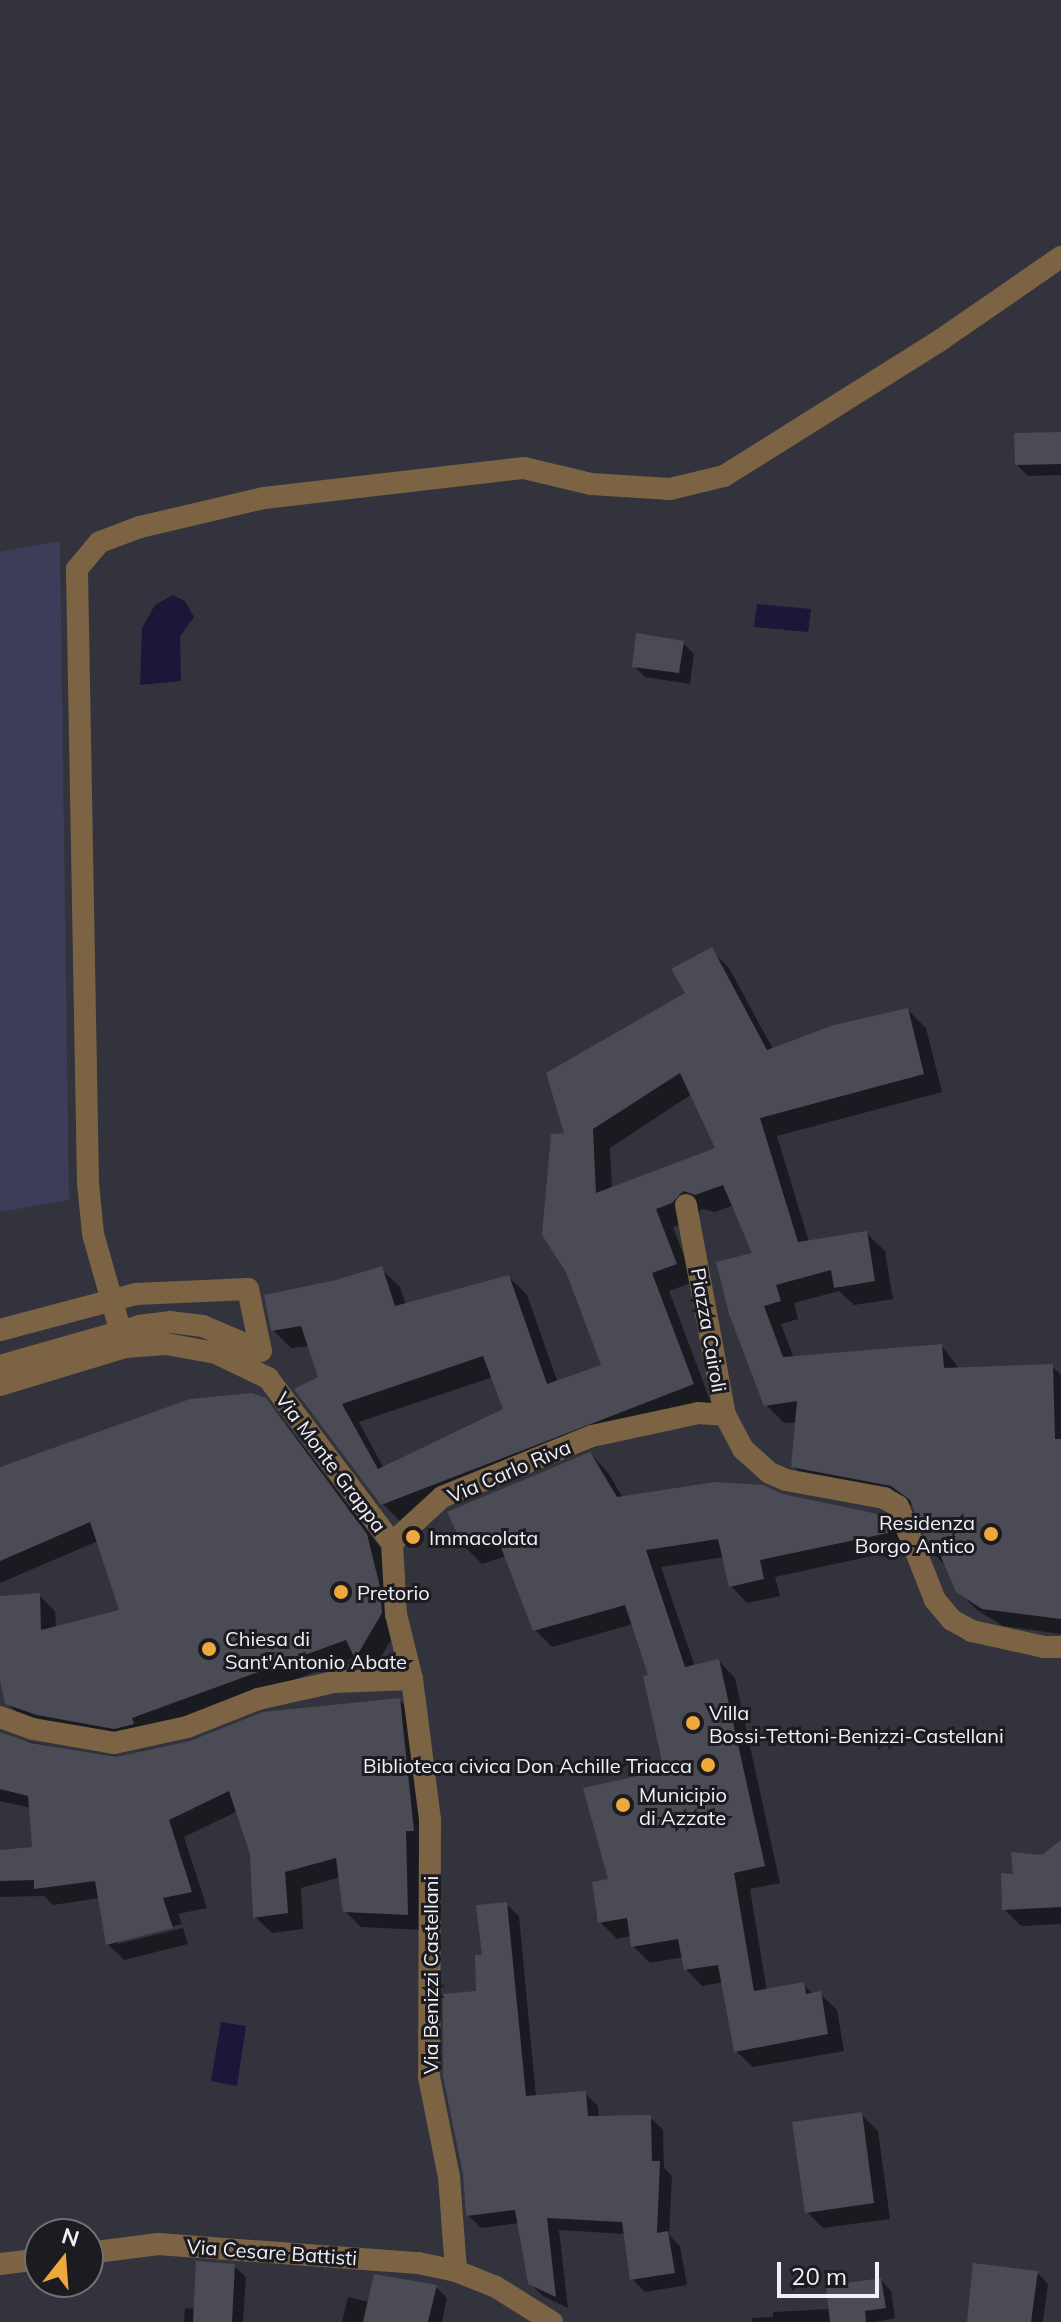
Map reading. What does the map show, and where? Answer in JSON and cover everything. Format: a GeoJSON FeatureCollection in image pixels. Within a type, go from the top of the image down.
{"type":"FeatureCollection","features":[{"type":"Feature","properties":{"kind":"street"},"geometry":{"type":"LineString","coordinates":[[122,1339],[93,1234],[88,1183],[77,569],[100,542],[140,527],[264,498],[524,468],[591,484],[670,489],[724,476],[942,339],[1061,257]]}},
{"type":"Feature","properties":{"kind":"street","name":"Piazza Cairoli"},"geometry":{"type":"LineString","coordinates":[[592,1436],[698,1413],[725,1415],[686,1205]]}},
{"type":"Feature","properties":{"kind":"street"},"geometry":{"type":"LineString","coordinates":[[0,1330],[113,1301],[176,1290],[248,1289],[261,1351],[203,1326],[171,1322],[122,1339],[0,1366]]}},
{"type":"Feature","properties":{"kind":"street","name":"Via Monte Grappa"},"geometry":{"type":"LineString","coordinates":[[0,1385],[122,1339],[216,1353],[268,1378],[392,1543],[396,1614],[412,1679]]}},
{"type":"Feature","properties":{"kind":"street"},"geometry":{"type":"LineString","coordinates":[[725,1415],[743,1449],[770,1473],[786,1480],[884,1498],[898,1506],[935,1600],[952,1620],[972,1631],[1044,1647],[1061,1647]]}},
{"type":"Feature","properties":{"kind":"street","name":"Via Carlo Riva"},"geometry":{"type":"LineString","coordinates":[[392,1543],[442,1497],[592,1436]]}},
{"type":"Feature","properties":{"kind":"street"},"geometry":{"type":"LineString","coordinates":[[0,1717],[33,1729],[114,1743],[187,1727],[258,1699],[334,1682],[412,1679]]}},
{"type":"Feature","properties":{"kind":"street","name":"Via Benizzi Castellani"},"geometry":{"type":"LineString","coordinates":[[412,1679],[430,1819],[429,2077],[449,2177],[456,2271]]}},
{"type":"Feature","properties":{"kind":"street","name":"Via Cesare Battisti"},"geometry":{"type":"LineString","coordinates":[[104,2251],[158,2244],[418,2263],[456,2271],[496,2287],[552,2322]]}},
{"type":"Feature","properties":{"kind":"street"},"geometry":{"type":"LineString","coordinates":[[0,2264],[24,2261]]}},
{"type":"Feature","properties":{"kind":"shaded area"},"geometry":{"type":"Polygon","coordinates":[[[60,541],[69,1200],[0,1212],[0,552],[60,541]]]}},
{"type":"Feature","properties":{"kind":"shaded area"},"geometry":{"type":"Polygon","coordinates":[[[173,595],[185,601],[194,617],[180,636],[181,681],[140,685],[142,628],[155,605],[173,595]]]}},
{"type":"Feature","properties":{"kind":"shaded area"},"geometry":{"type":"Polygon","coordinates":[[[757,604],[811,609],[808,632],[754,627],[757,604]]]}},
{"type":"Feature","properties":{"kind":"shaded area"},"geometry":{"type":"Polygon","coordinates":[[[221,2022],[246,2026],[237,2086],[211,2081],[221,2022]]]}},
{"type":"Feature","properties":{"kind":"building"},"geometry":{"type":"Polygon","coordinates":[[[1061,432],[1061,464],[1015,465],[1014,433],[1061,432]]]}},
{"type":"Feature","properties":{"kind":"building"},"geometry":{"type":"Polygon","coordinates":[[[636,633],[684,641],[679,673],[632,667],[636,633]]]}},
{"type":"Feature","properties":{"kind":"building"},"geometry":{"type":"Polygon","coordinates":[[[712,947],[767,1050],[834,1025],[908,1008],[924,1074],[760,1118],[798,1242],[867,1231],[875,1281],[834,1288],[831,1270],[776,1285],[781,1301],[764,1306],[783,1357],[942,1344],[944,1368],[1053,1364],[1055,1439],[1061,1439],[1061,1619],[982,1609],[956,1592],[939,1552],[932,1555],[910,1500],[891,1486],[791,1467],[797,1401],[764,1406],[729,1314],[716,1262],[752,1253],[723,1185],[695,1195],[683,1191],[672,1203],[656,1209],[677,1264],[652,1273],[694,1384],[381,1505],[294,1389],[318,1377],[301,1326],[271,1331],[264,1295],[336,1280],[382,1266],[395,1306],[509,1275],[547,1384],[601,1365],[566,1272],[542,1235],[551,1134],[564,1133],[546,1073],[685,993],[671,969],[712,947]],[[680,1073],[593,1129],[596,1193],[715,1148],[680,1073]],[[483,1356],[342,1404],[378,1469],[503,1409],[483,1356]]]}},
{"type":"Feature","properties":{"kind":"building"},"geometry":{"type":"Polygon","coordinates":[[[252,1393],[266,1398],[367,1534],[380,1587],[382,1613],[355,1659],[346,1640],[132,1718],[134,1724],[114,1729],[37,1715],[5,1704],[0,1680],[0,1596],[40,1593],[41,1630],[119,1610],[90,1522],[0,1561],[0,1467],[190,1399],[252,1393]]]}},
{"type":"Feature","properties":{"kind":"building"},"geometry":{"type":"Polygon","coordinates":[[[590,1452],[617,1497],[715,1482],[763,1485],[783,1494],[887,1516],[893,1532],[760,1560],[764,1579],[729,1587],[718,1539],[646,1550],[685,1667],[719,1659],[765,1866],[734,1873],[754,1991],[804,1982],[806,1994],[821,1991],[828,2034],[734,2052],[718,1965],[684,1970],[678,1939],[631,1947],[627,1918],[598,1923],[592,1882],[608,1879],[583,1788],[664,1770],[643,1676],[648,1675],[625,1605],[533,1631],[497,1537],[464,1548],[447,1512],[590,1452]]]}},
{"type":"Feature","properties":{"kind":"building"},"geometry":{"type":"Polygon","coordinates":[[[400,1698],[414,1831],[406,1831],[408,1915],[343,1912],[336,1858],[285,1872],[288,1913],[253,1918],[250,1854],[229,1791],[169,1820],[192,1892],[163,1898],[173,1928],[106,1945],[95,1881],[34,1889],[34,1880],[0,1881],[0,1850],[32,1847],[28,1796],[0,1789],[0,1732],[31,1743],[116,1757],[190,1741],[263,1712],[400,1698]]]}},
{"type":"Feature","properties":{"kind":"building"},"geometry":{"type":"Polygon","coordinates":[[[1061,1840],[1061,1907],[1002,1910],[1001,1873],[1013,1874],[1011,1852],[1042,1855],[1061,1840]]]}},
{"type":"Feature","properties":{"kind":"building"},"geometry":{"type":"Polygon","coordinates":[[[507,1902],[526,2096],[586,2091],[588,2116],[651,2115],[652,2161],[660,2161],[657,2233],[668,2231],[675,2273],[630,2280],[622,2222],[547,2218],[556,2297],[528,2284],[515,2210],[466,2216],[463,2174],[443,2076],[443,1994],[476,1991],[475,1955],[482,1955],[476,1905],[507,1902]]]}},
{"type":"Feature","properties":{"kind":"building"},"geometry":{"type":"Polygon","coordinates":[[[862,2112],[874,2203],[805,2213],[792,2122],[862,2112]]]}},
{"type":"Feature","properties":{"kind":"building"},"geometry":{"type":"Polygon","coordinates":[[[196,2261],[235,2264],[232,2322],[193,2322],[196,2261]]]}},
{"type":"Feature","properties":{"kind":"building"},"geometry":{"type":"Polygon","coordinates":[[[973,2263],[1038,2271],[1031,2322],[967,2322],[973,2263]]]}},
{"type":"Feature","properties":{"kind":"building"},"geometry":{"type":"Polygon","coordinates":[[[374,2274],[437,2285],[428,2322],[363,2322],[374,2274]]]}},
{"type":"Feature","properties":{"kind":"building"},"geometry":{"type":"Polygon","coordinates":[[[881,2278],[886,2308],[865,2311],[866,2322],[830,2322],[826,2286],[881,2278]]]}},
{"type":"Feature","properties":{"kind":"place","name":"Residenza Borgo Antico"},"geometry":{"type":"Point","coordinates":[991,1534]}},
{"type":"Feature","properties":{"kind":"place","name":"Immacolata"},"geometry":{"type":"Point","coordinates":[413,1537]}},
{"type":"Feature","properties":{"kind":"place","name":"Pretorio"},"geometry":{"type":"Point","coordinates":[341,1592]}},
{"type":"Feature","properties":{"kind":"place","name":"Chiesa di Sant'Antonio Abate"},"geometry":{"type":"Point","coordinates":[209,1649]}},
{"type":"Feature","properties":{"kind":"place","name":"Villa Bossi-Tettoni-Benizzi-Castellani"},"geometry":{"type":"Point","coordinates":[693,1723]}},
{"type":"Feature","properties":{"kind":"place","name":"Biblioteca civica Don Achille Triacca"},"geometry":{"type":"Point","coordinates":[708,1765]}},
{"type":"Feature","properties":{"kind":"place","name":"Municipio di Azzate"},"geometry":{"type":"Point","coordinates":[623,1805]}}]}
